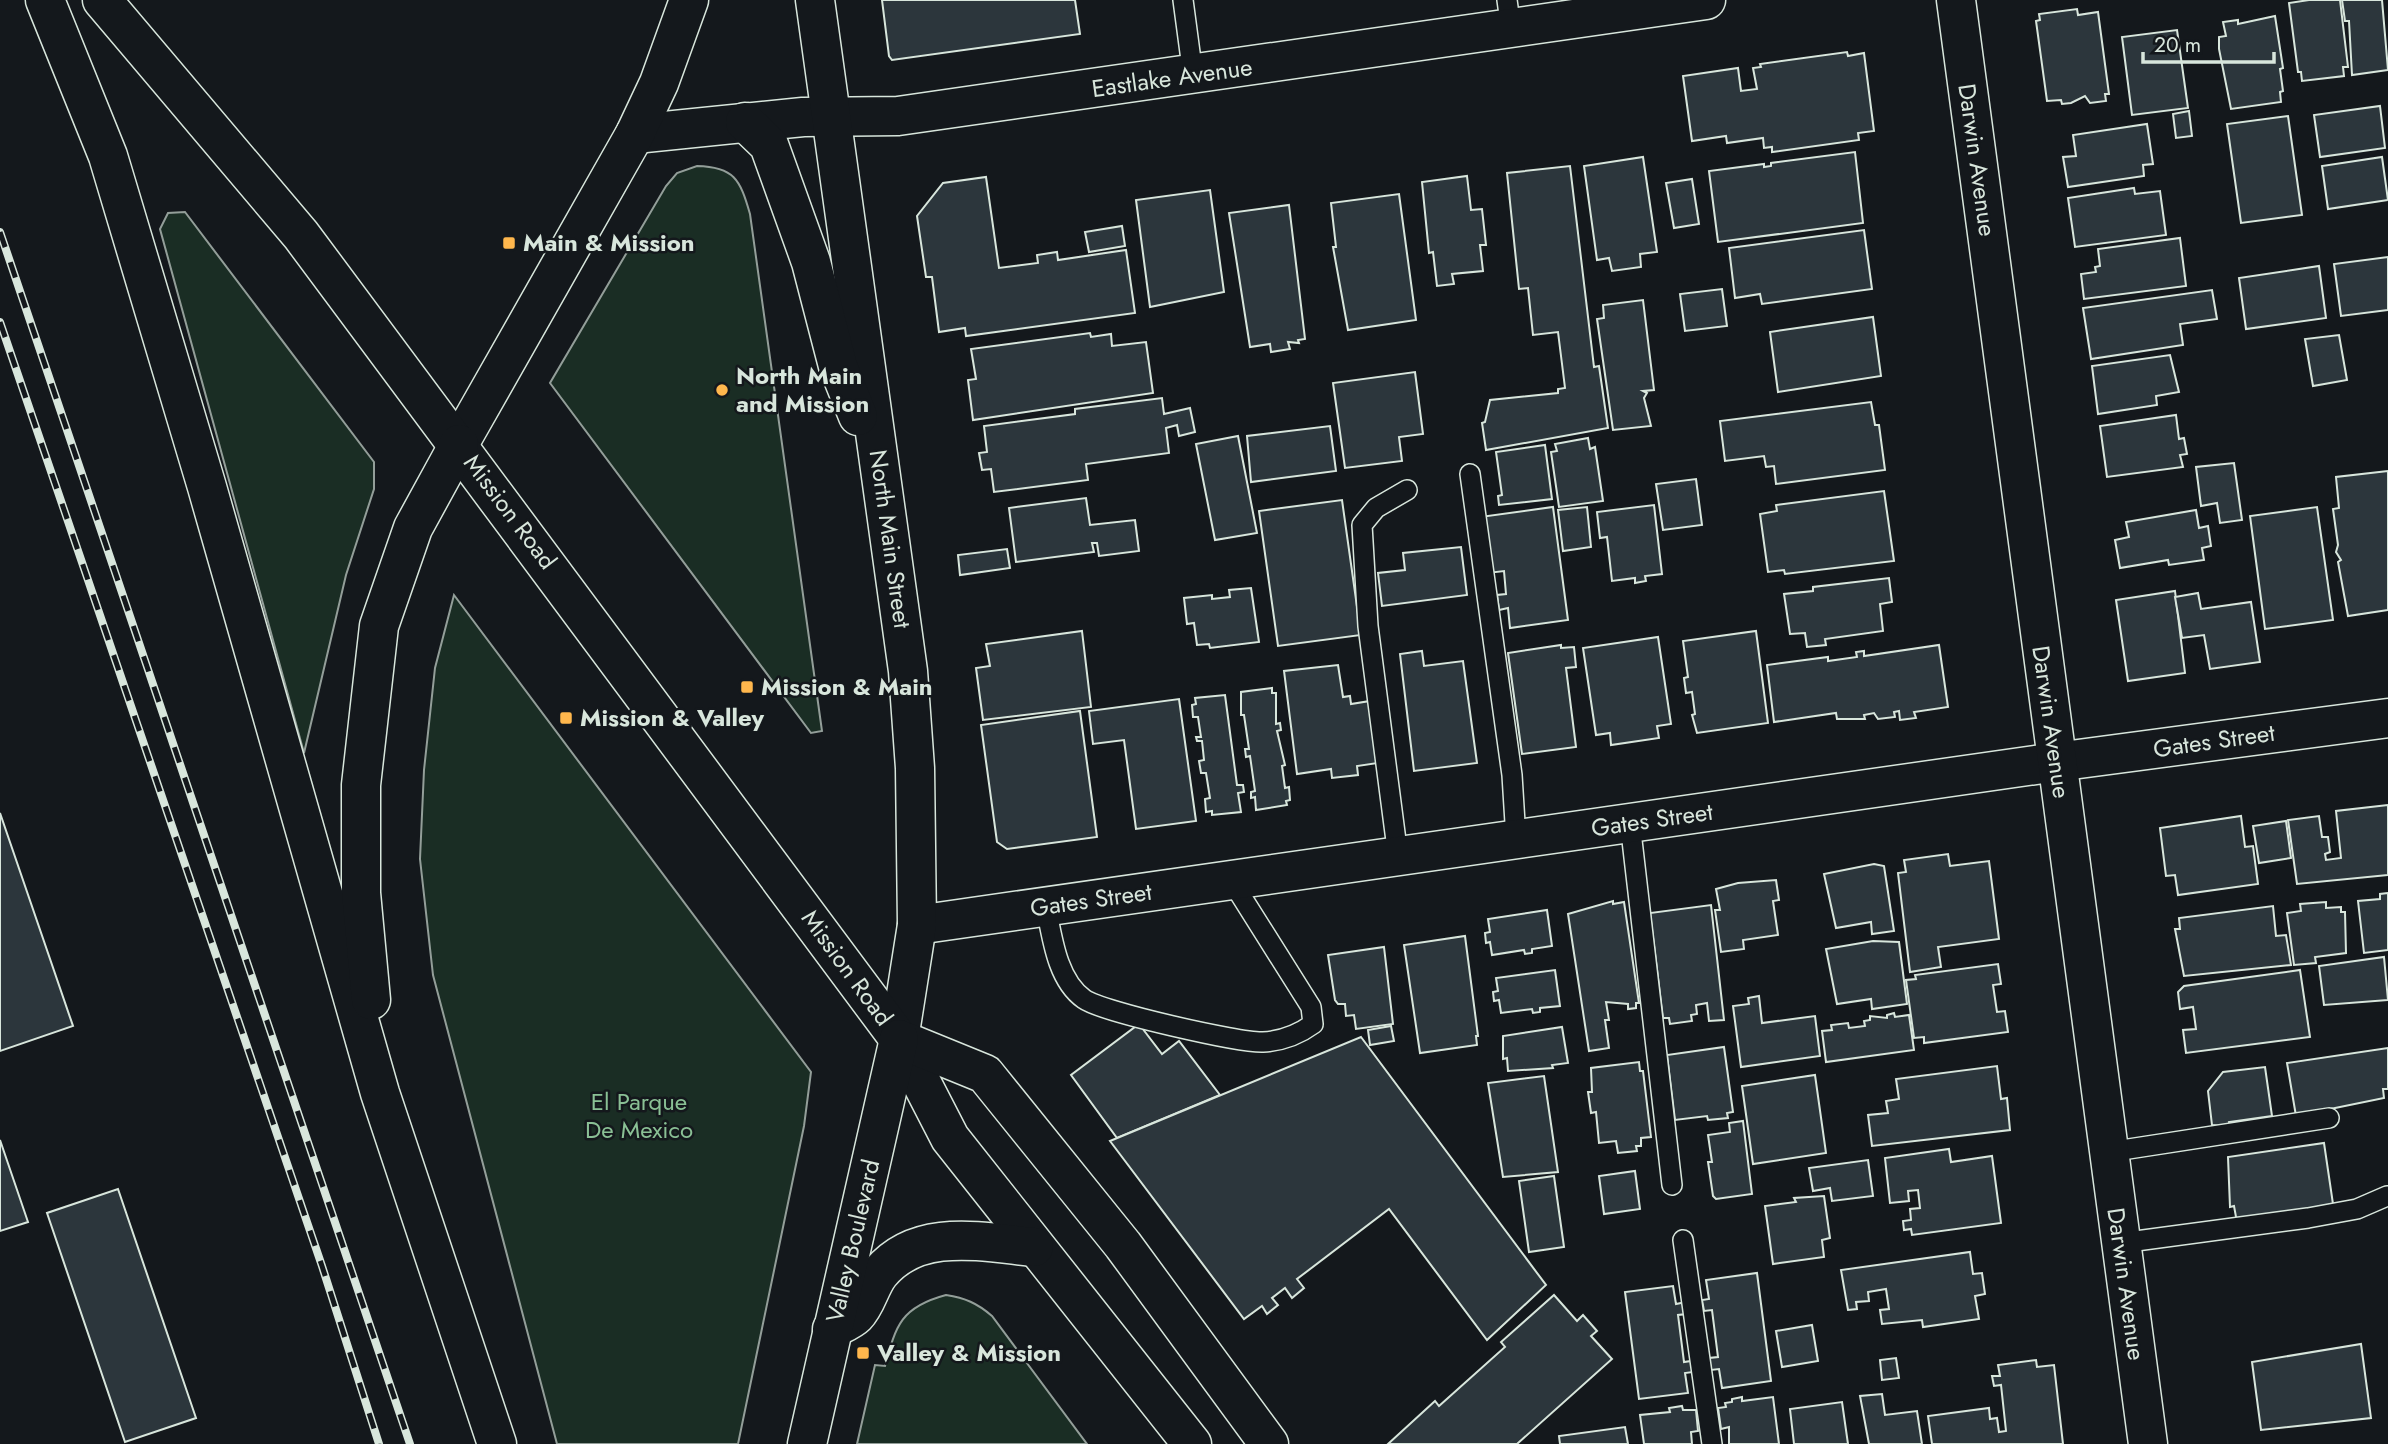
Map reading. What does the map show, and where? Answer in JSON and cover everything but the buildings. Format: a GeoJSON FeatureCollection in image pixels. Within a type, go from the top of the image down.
{"type":"FeatureCollection","features":[{"type":"Feature","properties":{"kind":"main road"},"geometry":{"type":"LineString","coordinates":[[45,0],[108,156],[207,487],[380,1093],[497,1444]]}},
{"type":"Feature","properties":{"kind":"main road","name":"Mission Road"},"geometry":{"type":"LineString","coordinates":[[102,0],[301,235],[459,444],[899,1039],[950,1138],[1192,1444]]}},
{"type":"Feature","properties":{"kind":"main road"},"geometry":{"type":"LineString","coordinates":[[380,1093],[361,893],[361,799],[379,626],[413,528],[635,134],[659,83],[689,0]]}},
{"type":"Feature","properties":{"kind":"main road","name":"North Main Street"},"geometry":{"type":"LineString","coordinates":[[815,0],[908,671],[915,768],[917,925],[899,1039]]}},
{"type":"Feature","properties":{"kind":"main road","name":"Eastlake Avenue"},"geometry":{"type":"LineString","coordinates":[[635,134],[830,116],[898,116],[1193,75],[1509,15],[1706,0]]}},
{"type":"Feature","properties":{"kind":"main road","name":"Darwin Avenue"},"geometry":{"type":"LineString","coordinates":[[1956,0],[2148,1444]]}},
{"type":"Feature","properties":{"kind":"main road"},"geometry":{"type":"LineString","coordinates":[[745,122],[769,145],[811,262],[838,366],[881,473]]}},
{"type":"Feature","properties":{"kind":"main road","name":"Gates Street"},"geometry":{"type":"LineString","coordinates":[[917,925],[2056,762],[2388,718]]}},
{"type":"Feature","properties":{"kind":"main road","name":"Mission Road"},"geometry":{"type":"LineString","coordinates":[[899,1039],[985,1074],[1123,1245],[1269,1444]]}},
{"type":"Feature","properties":{"kind":"main road","name":"Valley Boulevard"},"geometry":{"type":"LineString","coordinates":[[807,1444],[899,1039]]}},
{"type":"Feature","properties":{"kind":"main road"},"geometry":{"type":"LineString","coordinates":[[832,1329],[856,1315],[879,1273],[900,1255],[916,1246],[957,1240],[1034,1247]]}},
{"type":"Feature","properties":{"kind":"lane"},"geometry":{"type":"LineString","coordinates":[[1183,0],[1193,75]]}},
{"type":"Feature","properties":{"kind":"lane"},"geometry":{"type":"LineString","coordinates":[[1469,474],[1512,775],[1516,839]]}},
{"type":"Feature","properties":{"kind":"lane"},"geometry":{"type":"LineString","coordinates":[[1398,856],[1368,626],[1362,525],[1376,508],[1407,491]]}},
{"type":"Feature","properties":{"kind":"lane"},"geometry":{"type":"LineString","coordinates":[[1630,823],[1672,1185]]}},
{"type":"Feature","properties":{"kind":"lane"},"geometry":{"type":"LineString","coordinates":[[1046,907],[1058,964],[1084,999],[1126,1015],[1262,1042],[1297,1035],[1313,1024],[1311,1007],[1231,880]]}},
{"type":"Feature","properties":{"kind":"lane"},"geometry":{"type":"LineString","coordinates":[[2109,1152],[2329,1118]]}},
{"type":"Feature","properties":{"kind":"lane"},"geometry":{"type":"LineString","coordinates":[[2121,1243],[2308,1218],[2357,1209],[2386,1196]]}},
{"type":"Feature","properties":{"kind":"lane"},"geometry":{"type":"LineString","coordinates":[[1683,1240],[1712,1444]]}},
{"type":"Feature","properties":{"kind":"green space"},"geometry":{"type":"Polygon","coordinates":[[[697,166],[719,169],[734,177],[743,192],[750,214],[822,731],[811,733],[550,383],[666,186],[677,173],[697,166]]]}},
{"type":"Feature","properties":{"kind":"green space"},"geometry":{"type":"Polygon","coordinates":[[[185,212],[374,462],[374,489],[346,575],[304,753],[160,229],[168,213],[185,212]]]}},
{"type":"Feature","properties":{"kind":"green space","name":"El Parque De Mexico"},"geometry":{"type":"Polygon","coordinates":[[[454,595],[811,1072],[804,1126],[738,1444],[557,1444],[433,975],[420,859],[424,770],[435,668],[454,595]]]}},
{"type":"Feature","properties":{"kind":"green space"},"geometry":{"type":"Polygon","coordinates":[[[946,1295],[970,1302],[992,1316],[1087,1444],[857,1444],[875,1365],[885,1366],[897,1329],[910,1312],[919,1305],[946,1295]]]}},
{"type":"Feature","properties":{"kind":"railway"},"geometry":{"type":"LineString","coordinates":[[0,232],[410,1444]]}},
{"type":"Feature","properties":{"kind":"railway"},"geometry":{"type":"LineString","coordinates":[[0,322],[322,1266],[379,1444]]}},
{"type":"Feature","properties":{"kind":"place","name":"Main & Mission"},"geometry":{"type":"Point","coordinates":[509,243]}},
{"type":"Feature","properties":{"kind":"place","name":"North Main and Mission"},"geometry":{"type":"Point","coordinates":[722,390]}},
{"type":"Feature","properties":{"kind":"place","name":"Mission & Main"},"geometry":{"type":"Point","coordinates":[747,687]}},
{"type":"Feature","properties":{"kind":"place","name":"Mission & Valley"},"geometry":{"type":"Point","coordinates":[566,718]}},
{"type":"Feature","properties":{"kind":"place","name":"Valley & Mission"},"geometry":{"type":"Point","coordinates":[863,1353]}}]}
